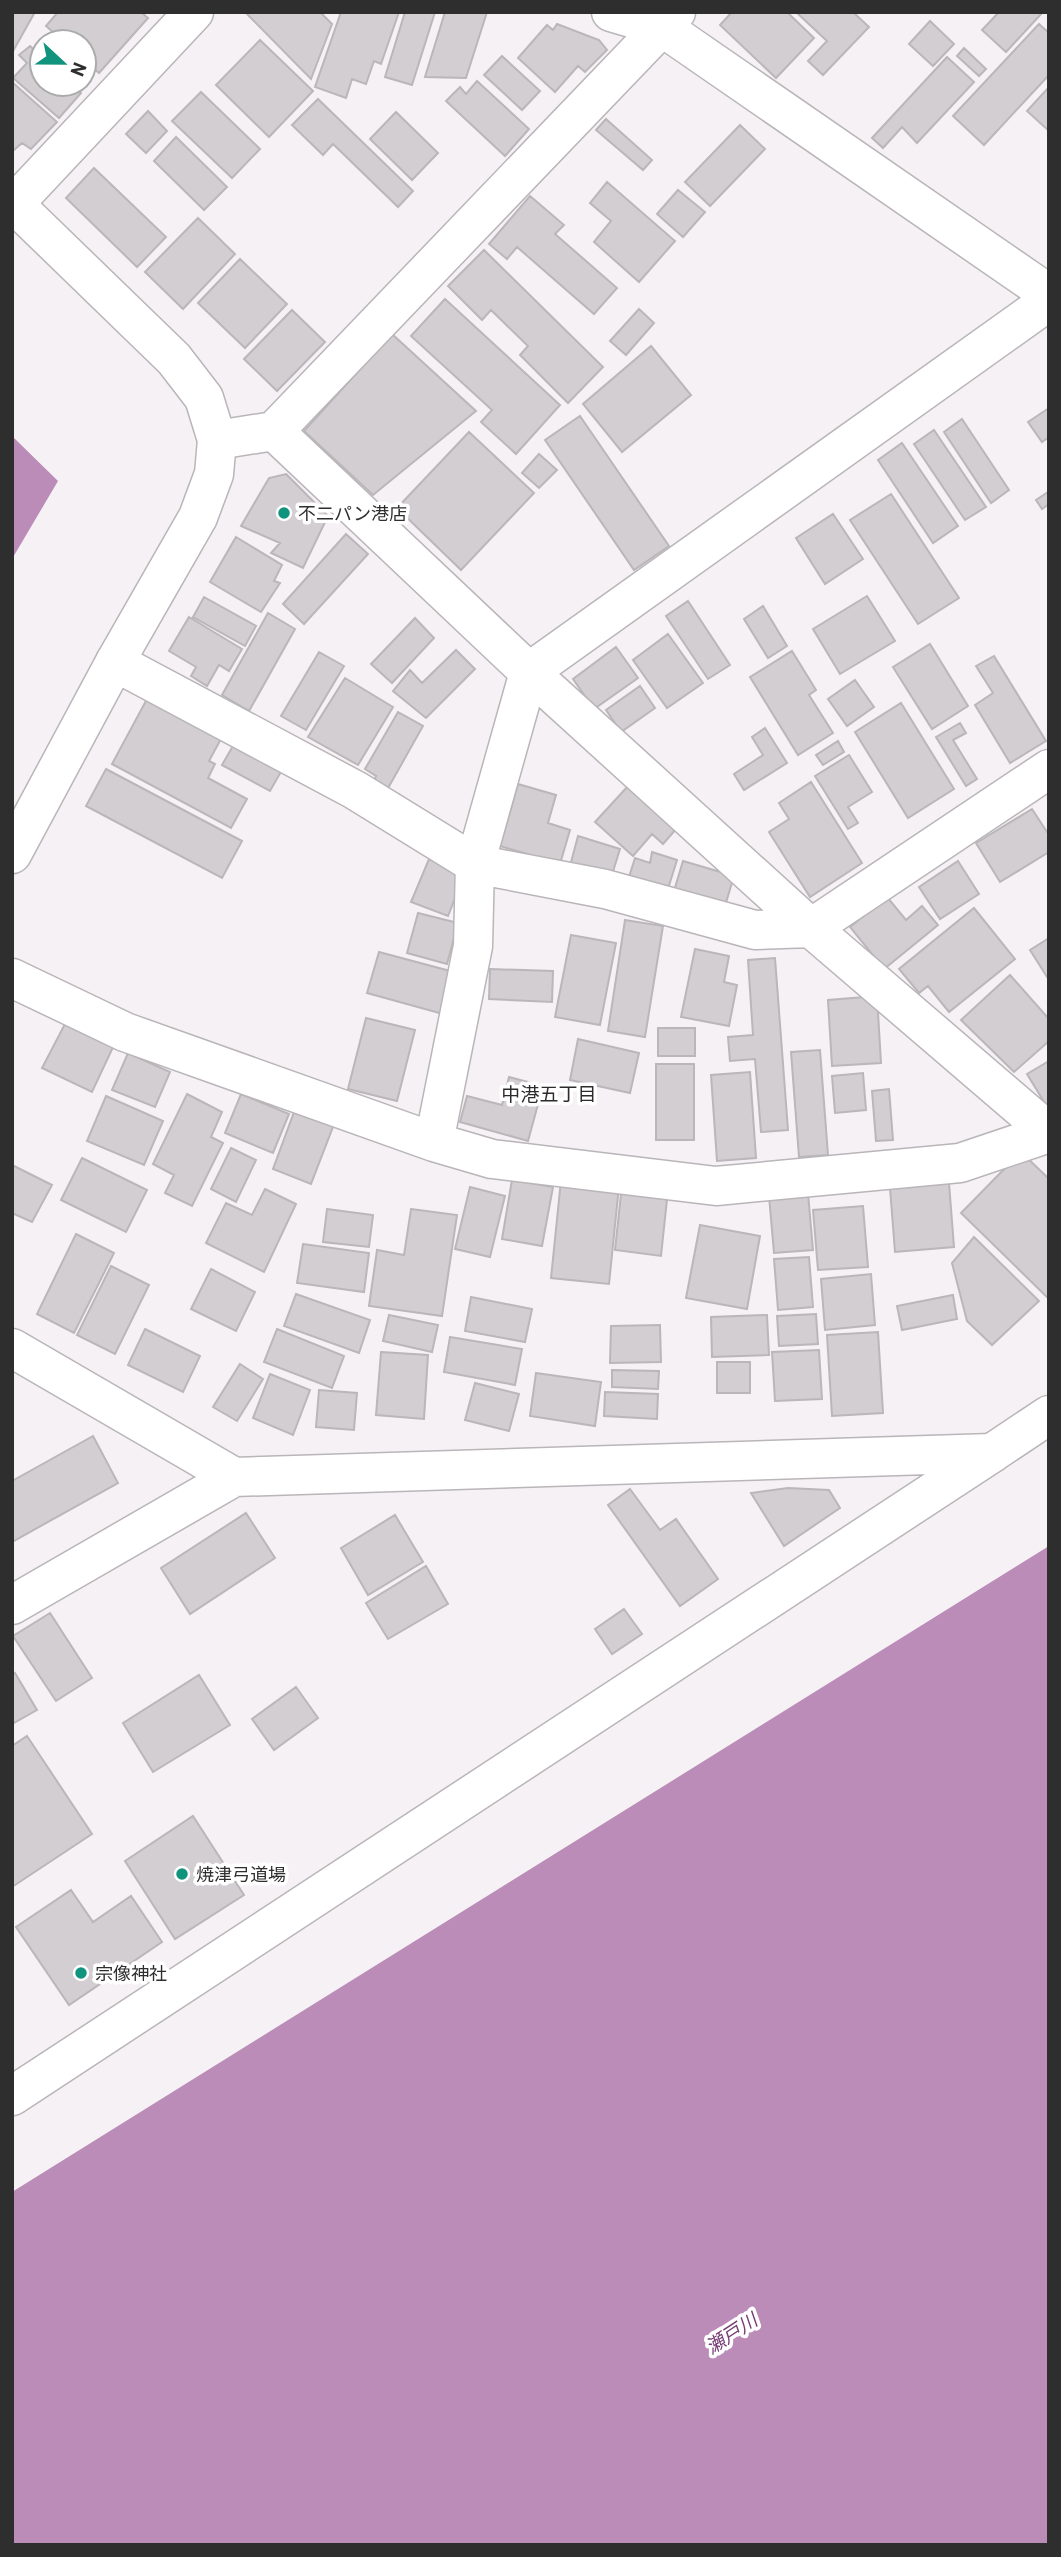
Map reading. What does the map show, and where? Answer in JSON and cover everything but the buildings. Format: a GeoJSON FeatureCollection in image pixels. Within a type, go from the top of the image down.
{"type":"FeatureCollection","features":[{"type":"Feature","properties":{"kind":"street"},"geometry":{"type":"LineString","coordinates":[[12,854],[115,662],[198,517],[214,474],[217,440],[204,398],[174,359],[13,203],[194,12]]}},
{"type":"Feature","properties":{"kind":"street"},"geometry":{"type":"LineString","coordinates":[[611,12],[669,20],[1049,294]]}},
{"type":"Feature","properties":{"kind":"street"},"geometry":{"type":"LineString","coordinates":[[217,440],[274,431],[669,20]]}},
{"type":"Feature","properties":{"kind":"street"},"geometry":{"type":"LineString","coordinates":[[434,1142],[474,946],[475,864],[529,672],[1049,301]]}},
{"type":"Feature","properties":{"kind":"street"},"geometry":{"type":"LineString","coordinates":[[274,431],[529,672],[811,928],[1049,1133]]}},
{"type":"Feature","properties":{"kind":"street"},"geometry":{"type":"LineString","coordinates":[[115,662],[355,790],[475,864],[604,889],[755,930],[811,928],[1046,776]]}},
{"type":"Feature","properties":{"kind":"street"},"geometry":{"type":"LineString","coordinates":[[12,978],[125,1032],[434,1142],[492,1159],[716,1186],[960,1163],[1049,1133]]}},
{"type":"Feature","properties":{"kind":"street"},"geometry":{"type":"LineString","coordinates":[[12,1348],[234,1477]]}},
{"type":"Feature","properties":{"kind":"street"},"geometry":{"type":"LineString","coordinates":[[12,2096],[1049,1415]]}},
{"type":"Feature","properties":{"kind":"street"},"geometry":{"type":"LineString","coordinates":[[12,1605],[234,1477],[992,1453]]}},
{"type":"Feature","properties":{"kind":"water"},"geometry":{"type":"Polygon","coordinates":[[[12,436],[58,481],[12,559],[12,436]]]}},
{"type":"Feature","properties":{"kind":"water","name":"瀬戸川"},"geometry":{"type":"Polygon","coordinates":[[[1049,1546],[1049,2545],[12,2545],[12,2192],[1049,1546]]]}},
{"type":"Feature","properties":{"kind":"place","name":"不二パン港店"},"geometry":{"type":"Point","coordinates":[284,513]}},
{"type":"Feature","properties":{"kind":"place","name":"焼津弓道場"},"geometry":{"type":"Point","coordinates":[182,1874]}},
{"type":"Feature","properties":{"kind":"place","name":"宗像神社"},"geometry":{"type":"Point","coordinates":[81,1973]}},
{"type":"Feature","properties":{"kind":"district","name":"中港五丁目"},"geometry":{"type":"Point","coordinates":[549,1093]}}]}
